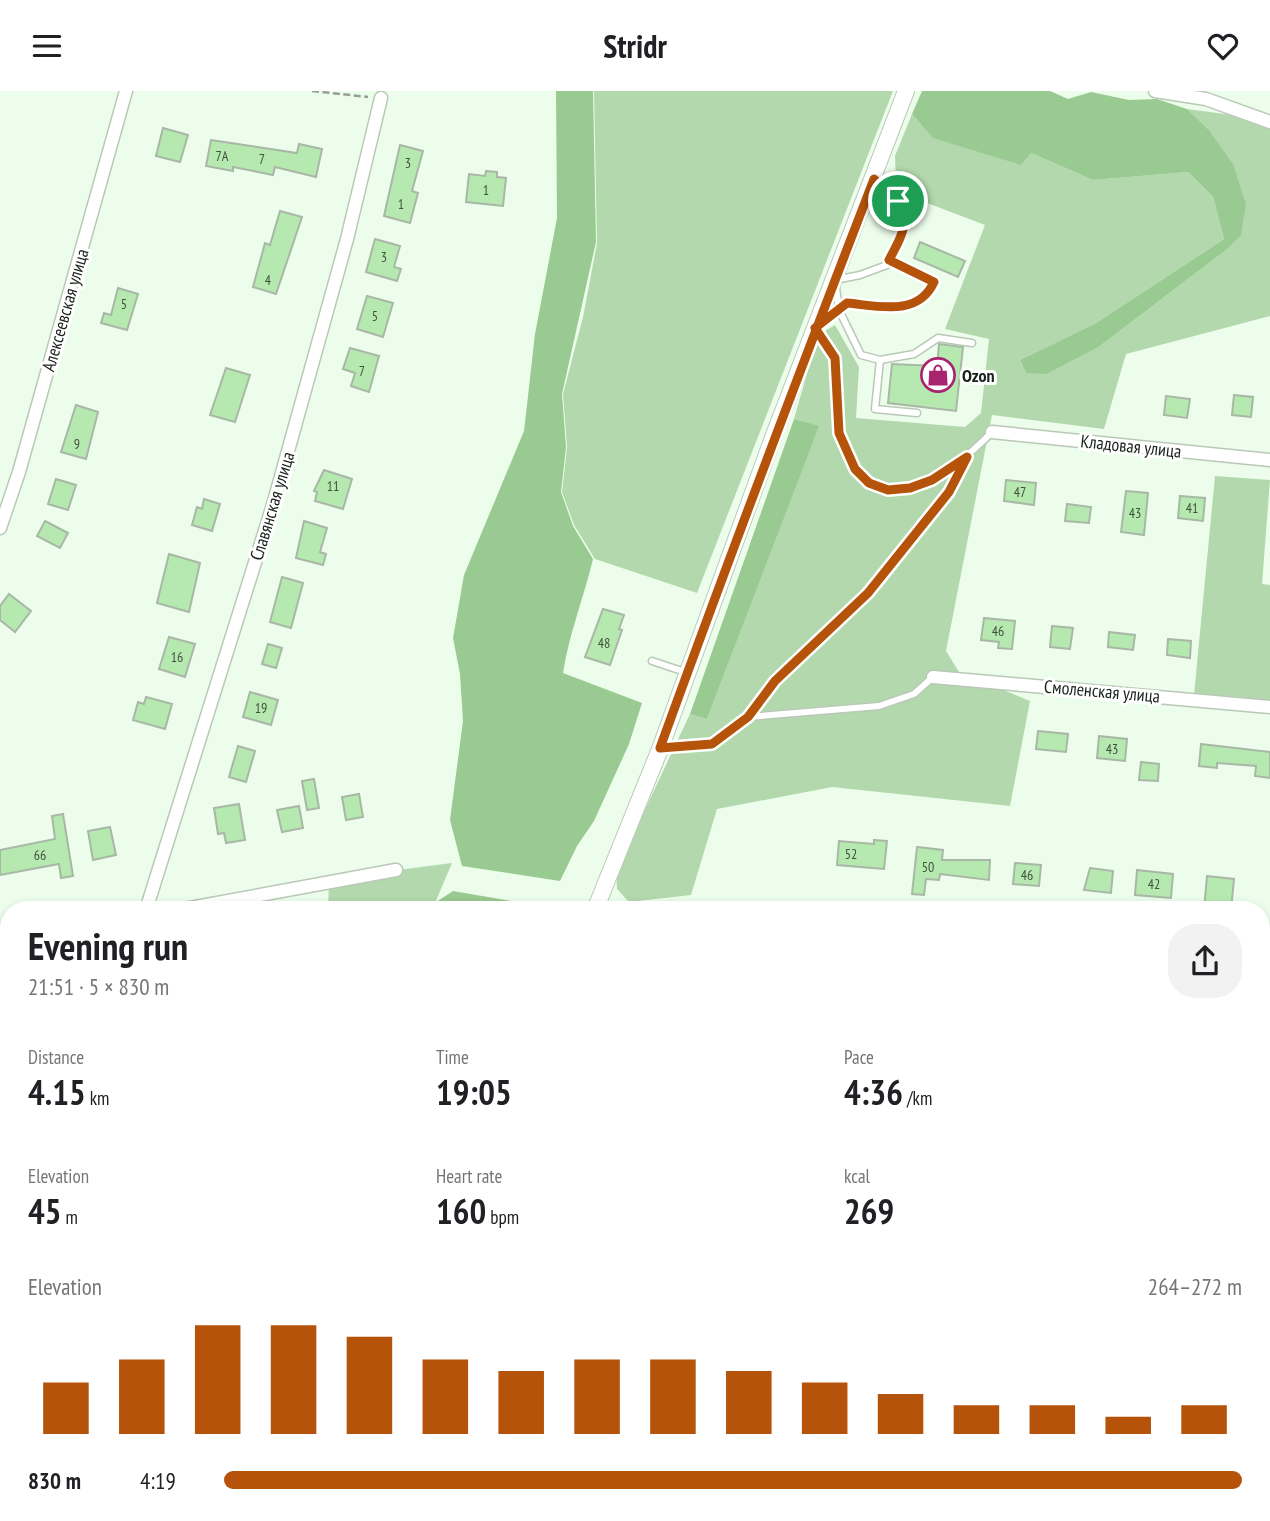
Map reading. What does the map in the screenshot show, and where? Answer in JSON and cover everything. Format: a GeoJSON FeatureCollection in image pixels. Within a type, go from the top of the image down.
{"type":"FeatureCollection","features":[{"type":"Feature","properties":{"kind":"street","name":"Алексеевская улица"},"geometry":{"type":"LineString","coordinates":[[0,527],[19,472],[126,91]]}},
{"type":"Feature","properties":{"kind":"street"},"geometry":{"type":"LineString","coordinates":[[598,901],[660,748],[815,328],[906,91]]}},
{"type":"Feature","properties":{"kind":"street"},"geometry":{"type":"LineString","coordinates":[[1155,91],[1206,99],[1270,122]]}},
{"type":"Feature","properties":{"kind":"street","name":"Славянская улица"},"geometry":{"type":"LineString","coordinates":[[149,901],[274,505],[347,239],[382,99]]}},
{"type":"Feature","properties":{"kind":"street","name":"Кладовая улица"},"geometry":{"type":"LineString","coordinates":[[992,432],[1270,460]]}},
{"type":"Feature","properties":{"kind":"street","name":"Смоленская улица"},"geometry":{"type":"LineString","coordinates":[[933,677],[1270,707]]}},
{"type":"Feature","properties":{"kind":"street"},"geometry":{"type":"LineString","coordinates":[[228,901],[396,870]]}},
{"type":"Feature","properties":{"kind":"lane"},"geometry":{"type":"LineString","coordinates":[[874,179],[898,201],[906,218],[901,237],[887,265],[860,275],[835,280],[839,310],[861,355],[880,360],[914,354],[938,338],[972,344]]}},
{"type":"Feature","properties":{"kind":"lane"},"geometry":{"type":"LineString","coordinates":[[889,260],[934,282],[928,295],[903,308],[847,303],[815,328],[835,358],[839,433],[855,469],[869,483],[888,490],[910,488],[932,480],[967,457],[992,432]]}},
{"type":"Feature","properties":{"kind":"lane"},"geometry":{"type":"LineString","coordinates":[[880,360],[875,409],[916,413]]}},
{"type":"Feature","properties":{"kind":"lane"},"geometry":{"type":"LineString","coordinates":[[660,748],[712,744],[748,717],[775,681],[868,593],[949,492],[967,457]]}},
{"type":"Feature","properties":{"kind":"lane"},"geometry":{"type":"LineString","coordinates":[[652,661],[687,673]]}},
{"type":"Feature","properties":{"kind":"lane"},"geometry":{"type":"LineString","coordinates":[[748,717],[879,706],[914,694],[933,677]]}},
{"type":"Feature","properties":{"kind":"path"},"geometry":{"type":"LineString","coordinates":[[312,91],[382,99]]}},
{"type":"Feature","properties":{"kind":"green space"},"geometry":{"type":"Polygon","coordinates":[[[556,91],[593,91],[596,242],[562,394],[566,447],[561,492],[573,526],[593,559],[563,673],[642,703],[629,744],[594,821],[577,846],[560,881],[462,866],[450,820],[463,721],[460,674],[453,638],[464,575],[524,431],[535,334],[557,218],[556,91]]]}},
{"type":"Feature","properties":{"kind":"green space"},"geometry":{"type":"Polygon","coordinates":[[[594,91],[893,91],[697,593],[595,559],[574,525],[562,492],[567,447],[563,394],[583,317],[597,243],[594,91]]]}},
{"type":"Feature","properties":{"kind":"green space"},"geometry":{"type":"Polygon","coordinates":[[[922,91],[1050,91],[1068,99],[1091,92],[1129,100],[1157,99],[1187,109],[1208,129],[1233,164],[1246,204],[1241,235],[1226,250],[1100,346],[1046,374],[1026,373],[1020,360],[1096,323],[1224,239],[1213,197],[1188,172],[1093,180],[1031,153],[1021,165],[933,138],[912,114],[922,91]]]}},
{"type":"Feature","properties":{"kind":"green space"},"geometry":{"type":"Polygon","coordinates":[[[1187,109],[1270,120],[1270,316],[1126,354],[1104,429],[992,415],[946,651],[959,672],[1030,701],[1010,806],[832,787],[717,809],[691,895],[628,901],[617,889],[616,871],[690,714],[707,719],[818,427],[794,419],[818,335],[835,325],[859,367],[856,418],[965,427],[981,413],[989,339],[945,329],[985,225],[922,201],[896,183],[895,156],[912,114],[934,138],[1031,153],[1093,180],[1188,172],[1213,197],[1224,239],[1096,323],[1020,360],[1026,373],[1100,346],[1226,250],[1208,129],[1187,109]]]}},
{"type":"Feature","properties":{"kind":"green space"},"geometry":{"type":"Polygon","coordinates":[[[794,419],[819,426],[707,719],[690,714],[794,419]]]}},
{"type":"Feature","properties":{"kind":"green space"},"geometry":{"type":"Polygon","coordinates":[[[1215,476],[1270,480],[1262,584],[1270,585],[1270,702],[1194,695],[1215,476]]]}},
{"type":"Feature","properties":{"kind":"green space"},"geometry":{"type":"Polygon","coordinates":[[[452,863],[436,901],[328,901],[329,879],[452,863]]]}},
{"type":"Feature","properties":{"kind":"green space"},"geometry":{"type":"Polygon","coordinates":[[[453,891],[511,901],[438,901],[453,891]]]}},
{"type":"Feature","properties":{"kind":"building"},"geometry":{"type":"Polygon","coordinates":[[[163,128],[188,135],[180,162],[156,156],[163,128]]]}},
{"type":"Feature","properties":{"kind":"building"},"geometry":{"type":"Polygon","coordinates":[[[211,140],[297,153],[299,144],[322,149],[316,177],[275,167],[273,175],[233,167],[233,171],[206,166],[211,140]]]}},
{"type":"Feature","properties":{"kind":"building"},"geometry":{"type":"Polygon","coordinates":[[[400,145],[423,151],[412,191],[418,193],[410,223],[384,216],[400,145]]]}},
{"type":"Feature","properties":{"kind":"building"},"geometry":{"type":"Polygon","coordinates":[[[486,171],[497,172],[497,177],[506,178],[503,206],[466,202],[469,174],[485,176],[486,171]]]}},
{"type":"Feature","properties":{"kind":"building"},"geometry":{"type":"Polygon","coordinates":[[[280,211],[302,217],[276,294],[253,287],[265,243],[270,245],[280,211]]]}},
{"type":"Feature","properties":{"kind":"building"},"geometry":{"type":"Polygon","coordinates":[[[375,239],[400,246],[394,267],[401,269],[397,281],[366,272],[375,239]]]}},
{"type":"Feature","properties":{"kind":"building"},"geometry":{"type":"Polygon","coordinates":[[[920,242],[965,261],[958,277],[914,258],[920,242]]]}},
{"type":"Feature","properties":{"kind":"building"},"geometry":{"type":"Polygon","coordinates":[[[118,288],[138,294],[127,330],[101,323],[104,313],[111,315],[118,288]]]}},
{"type":"Feature","properties":{"kind":"building"},"geometry":{"type":"Polygon","coordinates":[[[367,296],[393,303],[383,337],[357,329],[367,296]]]}},
{"type":"Feature","properties":{"kind":"building"},"geometry":{"type":"Polygon","coordinates":[[[939,344],[963,347],[956,411],[888,403],[892,364],[937,366],[939,344]]]}},
{"type":"Feature","properties":{"kind":"building"},"geometry":{"type":"Polygon","coordinates":[[[350,348],[379,356],[369,392],[351,386],[355,373],[343,369],[350,348]]]}},
{"type":"Feature","properties":{"kind":"building"},"geometry":{"type":"Polygon","coordinates":[[[226,368],[250,375],[235,422],[210,415],[226,368]]]}},
{"type":"Feature","properties":{"kind":"building"},"geometry":{"type":"Polygon","coordinates":[[[1234,395],[1253,397],[1251,417],[1232,415],[1234,395]]]}},
{"type":"Feature","properties":{"kind":"building"},"geometry":{"type":"Polygon","coordinates":[[[1166,396],[1190,399],[1187,418],[1164,415],[1166,396]]]}},
{"type":"Feature","properties":{"kind":"building"},"geometry":{"type":"Polygon","coordinates":[[[76,405],[98,412],[86,459],[61,452],[76,405]]]}},
{"type":"Feature","properties":{"kind":"building"},"geometry":{"type":"Polygon","coordinates":[[[324,470],[352,479],[343,509],[315,501],[317,492],[314,491],[324,470]]]}},
{"type":"Feature","properties":{"kind":"building"},"geometry":{"type":"Polygon","coordinates":[[[56,479],[76,485],[68,510],[48,504],[56,479]]]}},
{"type":"Feature","properties":{"kind":"building"},"geometry":{"type":"Polygon","coordinates":[[[1006,480],[1036,483],[1034,505],[1004,501],[1006,480]]]}},
{"type":"Feature","properties":{"kind":"building"},"geometry":{"type":"Polygon","coordinates":[[[1126,491],[1148,493],[1144,535],[1121,532],[1126,491]]]}},
{"type":"Feature","properties":{"kind":"building"},"geometry":{"type":"Polygon","coordinates":[[[1180,496],[1205,498],[1203,521],[1178,518],[1180,496]]]}},
{"type":"Feature","properties":{"kind":"building"},"geometry":{"type":"Polygon","coordinates":[[[204,499],[220,504],[212,531],[192,525],[197,507],[202,509],[204,499]]]}},
{"type":"Feature","properties":{"kind":"building"},"geometry":{"type":"Polygon","coordinates":[[[1067,504],[1091,507],[1089,523],[1065,521],[1067,504]]]}},
{"type":"Feature","properties":{"kind":"building"},"geometry":{"type":"Polygon","coordinates":[[[45,521],[68,533],[60,548],[37,536],[45,521]]]}},
{"type":"Feature","properties":{"kind":"building"},"geometry":{"type":"Polygon","coordinates":[[[304,521],[327,528],[320,552],[326,554],[323,565],[296,558],[304,521]]]}},
{"type":"Feature","properties":{"kind":"building"},"geometry":{"type":"Polygon","coordinates":[[[169,554],[200,563],[189,612],[157,603],[169,554]]]}},
{"type":"Feature","properties":{"kind":"building"},"geometry":{"type":"Polygon","coordinates":[[[282,577],[303,583],[291,628],[270,622],[282,577]]]}},
{"type":"Feature","properties":{"kind":"building"},"geometry":{"type":"Polygon","coordinates":[[[9,594],[31,611],[15,632],[0,620],[0,606],[9,594]]]}},
{"type":"Feature","properties":{"kind":"building"},"geometry":{"type":"Polygon","coordinates":[[[603,609],[624,615],[619,629],[622,630],[610,665],[585,657],[603,609]]]}},
{"type":"Feature","properties":{"kind":"building"},"geometry":{"type":"Polygon","coordinates":[[[984,618],[1015,621],[1012,649],[998,648],[999,642],[981,640],[984,618]]]}},
{"type":"Feature","properties":{"kind":"building"},"geometry":{"type":"Polygon","coordinates":[[[1052,626],[1073,628],[1070,649],[1050,647],[1052,626]]]}},
{"type":"Feature","properties":{"kind":"building"},"geometry":{"type":"Polygon","coordinates":[[[1109,632],[1135,635],[1133,650],[1108,647],[1109,632]]]}},
{"type":"Feature","properties":{"kind":"building"},"geometry":{"type":"Polygon","coordinates":[[[169,637],[195,644],[185,677],[159,669],[169,637]]]}},
{"type":"Feature","properties":{"kind":"building"},"geometry":{"type":"Polygon","coordinates":[[[1168,639],[1191,641],[1190,658],[1167,655],[1168,639]]]}},
{"type":"Feature","properties":{"kind":"building"},"geometry":{"type":"Polygon","coordinates":[[[268,644],[282,648],[276,668],[262,664],[268,644]]]}},
{"type":"Feature","properties":{"kind":"building"},"geometry":{"type":"Polygon","coordinates":[[[250,692],[278,700],[271,725],[243,717],[250,692]]]}},
{"type":"Feature","properties":{"kind":"building"},"geometry":{"type":"Polygon","coordinates":[[[146,697],[172,704],[165,729],[133,720],[138,702],[144,704],[146,697]]]}},
{"type":"Feature","properties":{"kind":"building"},"geometry":{"type":"Polygon","coordinates":[[[1038,731],[1068,734],[1066,752],[1036,749],[1038,731]]]}},
{"type":"Feature","properties":{"kind":"building"},"geometry":{"type":"Polygon","coordinates":[[[1099,736],[1127,739],[1125,761],[1097,758],[1099,736]]]}},
{"type":"Feature","properties":{"kind":"building"},"geometry":{"type":"Polygon","coordinates":[[[1201,744],[1270,752],[1270,778],[1255,776],[1256,766],[1217,763],[1217,768],[1199,766],[1201,744]]]}},
{"type":"Feature","properties":{"kind":"building"},"geometry":{"type":"Polygon","coordinates":[[[238,746],[255,751],[246,782],[229,777],[238,746]]]}},
{"type":"Feature","properties":{"kind":"building"},"geometry":{"type":"Polygon","coordinates":[[[1141,762],[1159,764],[1158,781],[1139,780],[1141,762]]]}},
{"type":"Feature","properties":{"kind":"building"},"geometry":{"type":"Polygon","coordinates":[[[314,779],[319,808],[307,810],[302,781],[314,779]]]}},
{"type":"Feature","properties":{"kind":"building"},"geometry":{"type":"Polygon","coordinates":[[[359,794],[363,817],[346,820],[342,797],[359,794]]]}},
{"type":"Feature","properties":{"kind":"building"},"geometry":{"type":"Polygon","coordinates":[[[239,804],[245,840],[226,843],[224,833],[218,834],[214,808],[239,804]]]}},
{"type":"Feature","properties":{"kind":"building"},"geometry":{"type":"Polygon","coordinates":[[[299,806],[303,828],[282,832],[277,810],[299,806]]]}},
{"type":"Feature","properties":{"kind":"building"},"geometry":{"type":"Polygon","coordinates":[[[63,814],[73,876],[61,878],[59,864],[0,875],[0,850],[55,839],[52,816],[63,814]]]}},
{"type":"Feature","properties":{"kind":"building"},"geometry":{"type":"Polygon","coordinates":[[[110,827],[116,855],[93,860],[88,831],[110,827]]]}},
{"type":"Feature","properties":{"kind":"building"},"geometry":{"type":"Polygon","coordinates":[[[874,840],[887,841],[884,869],[837,865],[839,841],[874,844],[874,840]]]}},
{"type":"Feature","properties":{"kind":"building"},"geometry":{"type":"Polygon","coordinates":[[[917,847],[943,850],[942,860],[990,860],[989,880],[940,874],[939,880],[926,879],[924,895],[912,894],[917,847]]]}},
{"type":"Feature","properties":{"kind":"building"},"geometry":{"type":"Polygon","coordinates":[[[1015,863],[1041,865],[1039,886],[1013,884],[1015,863]]]}},
{"type":"Feature","properties":{"kind":"building"},"geometry":{"type":"Polygon","coordinates":[[[1090,868],[1113,871],[1111,893],[1084,890],[1090,868]]]}},
{"type":"Feature","properties":{"kind":"building"},"geometry":{"type":"Polygon","coordinates":[[[1137,870],[1173,874],[1171,898],[1135,895],[1137,870]]]}},
{"type":"Feature","properties":{"kind":"building"},"geometry":{"type":"Polygon","coordinates":[[[1207,876],[1234,879],[1232,901],[1205,901],[1207,876]]]}},
{"type":"Feature","properties":{"kind":"place","name":"Ozon"},"geometry":{"type":"Point","coordinates":[938,375]}},
{"type":"Feature","properties":{"kind":"route"},"geometry":{"type":"LineString","coordinates":[[874,179],[898,201],[906,218],[901,237],[889,260],[934,282],[928,295],[903,308],[847,303],[815,328],[835,358],[839,433],[855,469],[869,483],[888,490],[910,488],[932,480],[967,457],[949,492],[868,593],[775,681],[748,717],[712,744],[660,748],[810,339],[874,179]]}}]}
